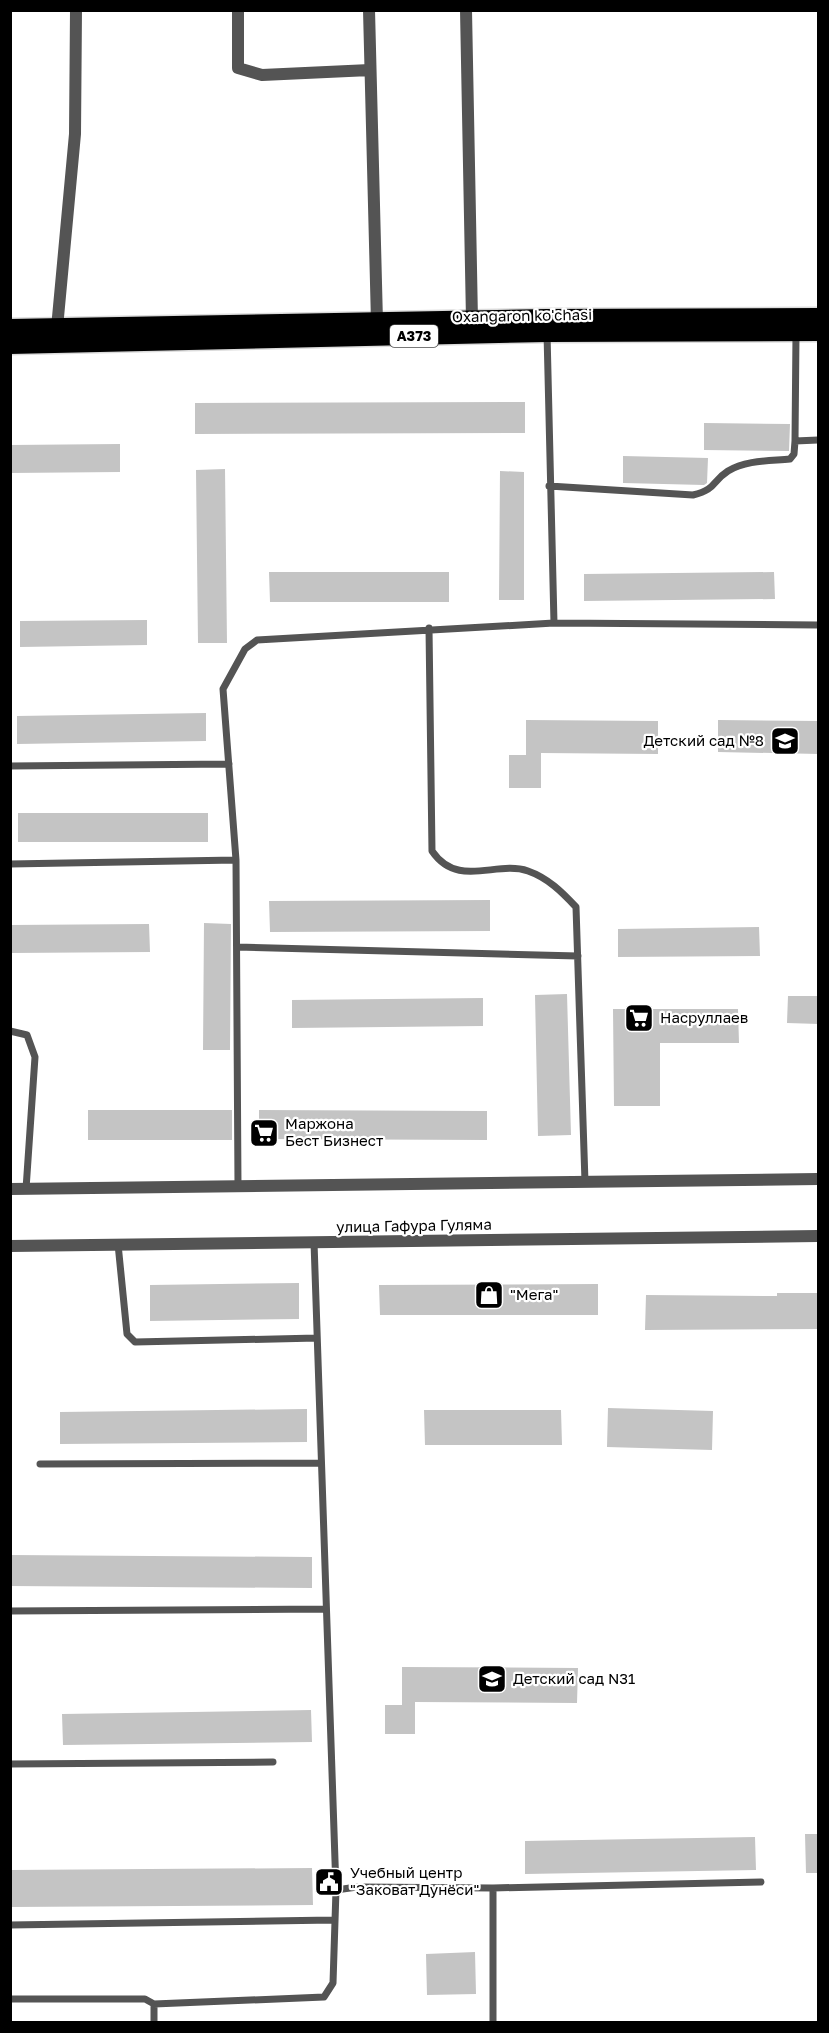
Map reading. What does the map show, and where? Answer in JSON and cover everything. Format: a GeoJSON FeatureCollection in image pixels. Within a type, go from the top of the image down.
{"type":"FeatureCollection","features":[{"type":"Feature","properties":{"kind":"highway","name":"Oxangaron ko'chasi"},"geometry":{"type":"LineString","coordinates":[[10,345],[819,317]]}},
{"type":"Feature","properties":{"kind":"highway","name":"Oxangaron ko'chasi"},"geometry":{"type":"LineString","coordinates":[[10,328],[472,320],[547,326],[819,332]]}},
{"type":"Feature","properties":{"kind":"street"},"geometry":{"type":"LineString","coordinates":[[57,328],[75,134],[76,10]]}},
{"type":"Feature","properties":{"kind":"street"},"geometry":{"type":"LineString","coordinates":[[238,10],[238,68],[262,75],[370,70]]}},
{"type":"Feature","properties":{"kind":"street"},"geometry":{"type":"LineString","coordinates":[[369,10],[377,322]]}},
{"type":"Feature","properties":{"kind":"street"},"geometry":{"type":"LineString","coordinates":[[466,10],[472,320]]}},
{"type":"Feature","properties":{"kind":"street"},"geometry":{"type":"LineString","coordinates":[[10,1189],[819,1179]]}},
{"type":"Feature","properties":{"kind":"street","name":"улица Гафура Гуляма"},"geometry":{"type":"LineString","coordinates":[[10,1245],[819,1236]]}},
{"type":"Feature","properties":{"kind":"lane"},"geometry":{"type":"LineString","coordinates":[[547,326],[554,623]]}},
{"type":"Feature","properties":{"kind":"lane"},"geometry":{"type":"LineString","coordinates":[[549,486],[693,495],[710,490],[727,471],[748,463],[790,459],[794,454],[795,441],[796,332]]}},
{"type":"Feature","properties":{"kind":"lane"},"geometry":{"type":"LineString","coordinates":[[795,441],[819,440]]}},
{"type":"Feature","properties":{"kind":"lane"},"geometry":{"type":"LineString","coordinates":[[238,1186],[236,860],[224,689],[245,649],[257,640],[429,628],[554,623],[819,625]]}},
{"type":"Feature","properties":{"kind":"lane"},"geometry":{"type":"LineString","coordinates":[[429,628],[432,851],[440,863],[459,871],[526,870],[556,886],[576,907],[585,1182]]}},
{"type":"Feature","properties":{"kind":"lane"},"geometry":{"type":"LineString","coordinates":[[10,766],[229,764]]}},
{"type":"Feature","properties":{"kind":"lane"},"geometry":{"type":"LineString","coordinates":[[10,864],[236,860]]}},
{"type":"Feature","properties":{"kind":"lane"},"geometry":{"type":"LineString","coordinates":[[237,947],[578,956]]}},
{"type":"Feature","properties":{"kind":"lane"},"geometry":{"type":"LineString","coordinates":[[10,1031],[27,1035],[35,1057],[26,1189]]}},
{"type":"Feature","properties":{"kind":"lane"},"geometry":{"type":"LineString","coordinates":[[10,1999],[145,1999],[154,2004],[324,1998],[333,1983],[333,1920],[336,1890],[314,1242]]}},
{"type":"Feature","properties":{"kind":"lane"},"geometry":{"type":"LineString","coordinates":[[118,1244],[127,1334],[135,1342],[317,1338]]}},
{"type":"Feature","properties":{"kind":"lane"},"geometry":{"type":"LineString","coordinates":[[40,1464],[321,1463]]}},
{"type":"Feature","properties":{"kind":"lane"},"geometry":{"type":"LineString","coordinates":[[10,1611],[327,1609]]}},
{"type":"Feature","properties":{"kind":"lane"},"geometry":{"type":"LineString","coordinates":[[10,1764],[273,1762]]}},
{"type":"Feature","properties":{"kind":"lane"},"geometry":{"type":"LineString","coordinates":[[336,1890],[357,1887],[493,1888],[761,1882]]}},
{"type":"Feature","properties":{"kind":"lane"},"geometry":{"type":"LineString","coordinates":[[493,1888],[494,2022]]}},
{"type":"Feature","properties":{"kind":"lane"},"geometry":{"type":"LineString","coordinates":[[10,1925],[333,1920]]}},
{"type":"Feature","properties":{"kind":"lane"},"geometry":{"type":"LineString","coordinates":[[154,2004],[154,2022]]}},
{"type":"Feature","properties":{"kind":"building"},"geometry":{"type":"Polygon","coordinates":[[[525,402],[525,433],[195,434],[195,403],[525,402]]]}},
{"type":"Feature","properties":{"kind":"building"},"geometry":{"type":"Polygon","coordinates":[[[704,423],[790,424],[789,451],[704,450],[704,423]]]}},
{"type":"Feature","properties":{"kind":"building"},"geometry":{"type":"Polygon","coordinates":[[[120,444],[120,472],[10,473],[10,445],[120,444]]]}},
{"type":"Feature","properties":{"kind":"building"},"geometry":{"type":"Polygon","coordinates":[[[623,456],[708,458],[707,483],[704,485],[623,483],[623,456]]]}},
{"type":"Feature","properties":{"kind":"building"},"geometry":{"type":"Polygon","coordinates":[[[225,469],[227,643],[198,643],[196,470],[225,469]]]}},
{"type":"Feature","properties":{"kind":"building"},"geometry":{"type":"Polygon","coordinates":[[[500,471],[524,472],[524,600],[499,600],[500,471]]]}},
{"type":"Feature","properties":{"kind":"building"},"geometry":{"type":"Polygon","coordinates":[[[269,572],[449,572],[449,602],[270,602],[269,572]]]}},
{"type":"Feature","properties":{"kind":"building"},"geometry":{"type":"Polygon","coordinates":[[[774,572],[775,599],[584,601],[584,574],[774,572]]]}},
{"type":"Feature","properties":{"kind":"building"},"geometry":{"type":"Polygon","coordinates":[[[147,620],[147,645],[20,647],[20,621],[147,620]]]}},
{"type":"Feature","properties":{"kind":"building"},"geometry":{"type":"Polygon","coordinates":[[[206,713],[206,741],[17,744],[17,716],[206,713]]]}},
{"type":"Feature","properties":{"kind":"building"},"geometry":{"type":"Polygon","coordinates":[[[526,720],[658,721],[658,754],[541,753],[541,788],[509,788],[509,755],[526,755],[526,720]]]}},
{"type":"Feature","properties":{"kind":"building"},"geometry":{"type":"Polygon","coordinates":[[[718,720],[819,721],[819,754],[718,752],[718,720]]]}},
{"type":"Feature","properties":{"kind":"building"},"geometry":{"type":"Polygon","coordinates":[[[18,813],[208,813],[208,842],[18,842],[18,813]]]}},
{"type":"Feature","properties":{"kind":"building"},"geometry":{"type":"Polygon","coordinates":[[[490,900],[490,931],[270,932],[269,901],[490,900]]]}},
{"type":"Feature","properties":{"kind":"building"},"geometry":{"type":"Polygon","coordinates":[[[204,923],[231,924],[230,1050],[203,1050],[204,923]]]}},
{"type":"Feature","properties":{"kind":"building"},"geometry":{"type":"Polygon","coordinates":[[[149,924],[150,952],[11,953],[10,925],[149,924]]]}},
{"type":"Feature","properties":{"kind":"building"},"geometry":{"type":"Polygon","coordinates":[[[759,927],[760,956],[618,957],[618,929],[759,927]]]}},
{"type":"Feature","properties":{"kind":"building"},"geometry":{"type":"Polygon","coordinates":[[[567,994],[571,1135],[538,1136],[535,995],[567,994]]]}},
{"type":"Feature","properties":{"kind":"building"},"geometry":{"type":"Polygon","coordinates":[[[788,996],[819,996],[819,1024],[787,1023],[788,996]]]}},
{"type":"Feature","properties":{"kind":"building"},"geometry":{"type":"Polygon","coordinates":[[[483,998],[483,1026],[292,1028],[292,1000],[483,998]]]}},
{"type":"Feature","properties":{"kind":"building"},"geometry":{"type":"Polygon","coordinates":[[[613,1009],[738,1009],[739,1043],[660,1043],[660,1106],[614,1106],[613,1009]]]}},
{"type":"Feature","properties":{"kind":"building"},"geometry":{"type":"Polygon","coordinates":[[[88,1110],[232,1110],[232,1140],[88,1140],[88,1110]]]}},
{"type":"Feature","properties":{"kind":"building"},"geometry":{"type":"Polygon","coordinates":[[[259,1110],[487,1111],[487,1140],[259,1139],[259,1110]]]}},
{"type":"Feature","properties":{"kind":"building"},"geometry":{"type":"Polygon","coordinates":[[[299,1283],[299,1319],[150,1321],[150,1285],[299,1283]]]}},
{"type":"Feature","properties":{"kind":"building"},"geometry":{"type":"Polygon","coordinates":[[[598,1284],[598,1315],[380,1315],[379,1285],[598,1284]]]}},
{"type":"Feature","properties":{"kind":"building"},"geometry":{"type":"Polygon","coordinates":[[[777,1293],[819,1293],[819,1329],[645,1330],[646,1295],[777,1296],[777,1293]]]}},
{"type":"Feature","properties":{"kind":"building"},"geometry":{"type":"Polygon","coordinates":[[[608,1408],[713,1411],[712,1450],[607,1447],[608,1408]]]}},
{"type":"Feature","properties":{"kind":"building"},"geometry":{"type":"Polygon","coordinates":[[[307,1409],[307,1442],[60,1444],[60,1412],[307,1409]]]}},
{"type":"Feature","properties":{"kind":"building"},"geometry":{"type":"Polygon","coordinates":[[[424,1410],[561,1410],[562,1445],[425,1445],[424,1410]]]}},
{"type":"Feature","properties":{"kind":"building"},"geometry":{"type":"Polygon","coordinates":[[[10,1555],[312,1557],[312,1588],[10,1586],[10,1555]]]}},
{"type":"Feature","properties":{"kind":"building"},"geometry":{"type":"Polygon","coordinates":[[[402,1667],[578,1668],[577,1703],[415,1702],[415,1734],[385,1734],[385,1705],[402,1705],[402,1667]]]}},
{"type":"Feature","properties":{"kind":"building"},"geometry":{"type":"Polygon","coordinates":[[[311,1710],[312,1742],[63,1745],[62,1714],[311,1710]]]}},
{"type":"Feature","properties":{"kind":"building"},"geometry":{"type":"Polygon","coordinates":[[[805,1834],[819,1834],[819,1873],[806,1873],[805,1834]]]}},
{"type":"Feature","properties":{"kind":"building"},"geometry":{"type":"Polygon","coordinates":[[[755,1837],[756,1870],[525,1874],[525,1841],[755,1837]]]}},
{"type":"Feature","properties":{"kind":"building"},"geometry":{"type":"Polygon","coordinates":[[[312,1868],[313,1905],[10,1907],[10,1870],[312,1868]]]}},
{"type":"Feature","properties":{"kind":"building"},"geometry":{"type":"Polygon","coordinates":[[[475,1952],[476,1994],[427,1995],[426,1954],[475,1952]]]}},
{"type":"Feature","properties":{"kind":"place","name":"Детский сад №8"},"geometry":{"type":"Point","coordinates":[785,741]}},
{"type":"Feature","properties":{"kind":"place","name":"Насруллаев"},"geometry":{"type":"Point","coordinates":[639,1018]}},
{"type":"Feature","properties":{"kind":"place","name":"Маржона Бест Бизнест"},"geometry":{"type":"Point","coordinates":[264,1133]}},
{"type":"Feature","properties":{"kind":"place","name":"\"Мега\""},"geometry":{"type":"Point","coordinates":[489,1295]}},
{"type":"Feature","properties":{"kind":"place","name":"Детский сад N31"},"geometry":{"type":"Point","coordinates":[492,1679]}},
{"type":"Feature","properties":{"kind":"place","name":"Учебный центр \"Заковат Дунёси\""},"geometry":{"type":"Point","coordinates":[329,1882]}}]}
